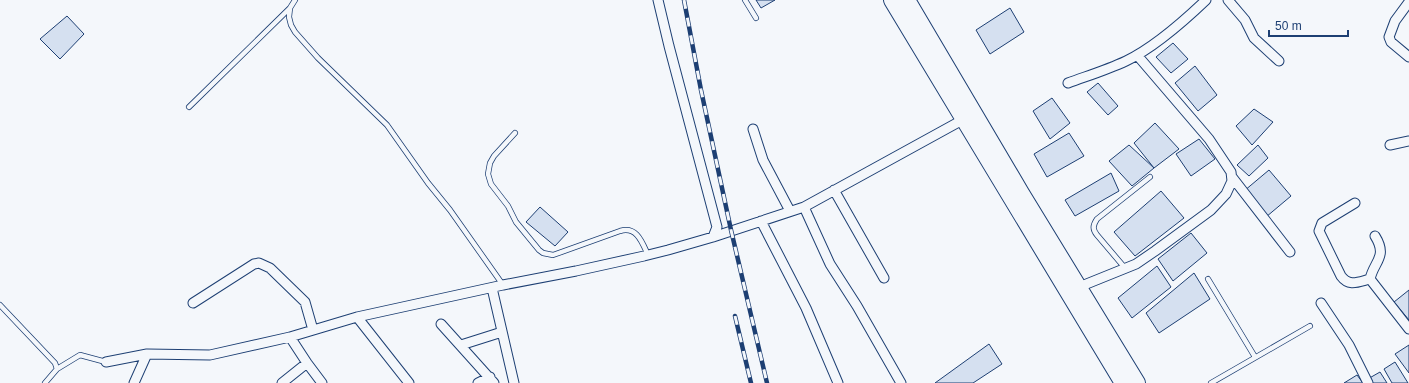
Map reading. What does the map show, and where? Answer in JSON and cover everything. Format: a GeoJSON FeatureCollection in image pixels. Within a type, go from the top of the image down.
{"type":"FeatureCollection","features":[{"type":"Feature","properties":{"kind":"highway"},"geometry":{"type":"LineString","coordinates":[[892,0],[1021,193],[1137,383]]}},
{"type":"Feature","properties":{"kind":"highway"},"geometry":{"type":"LineString","coordinates":[[907,0],[969,116],[1123,383]]}},
{"type":"Feature","properties":{"kind":"street"},"geometry":{"type":"LineString","coordinates":[[658,0],[717,227],[713,237]]}},
{"type":"Feature","properties":{"kind":"street"},"geometry":{"type":"LineString","coordinates":[[1068,83],[1125,62],[1137,55],[1190,16],[1206,0]]}},
{"type":"Feature","properties":{"kind":"street"},"geometry":{"type":"LineString","coordinates":[[1228,0],[1245,20],[1254,38],[1279,61]]}},
{"type":"Feature","properties":{"kind":"street"},"geometry":{"type":"LineString","coordinates":[[1409,2],[1395,21],[1389,37],[1391,42],[1409,57]]}},
{"type":"Feature","properties":{"kind":"street"},"geometry":{"type":"LineString","coordinates":[[1137,55],[1209,139],[1231,172],[1232,177],[1290,252]]}},
{"type":"Feature","properties":{"kind":"street"},"geometry":{"type":"LineString","coordinates":[[106,362],[147,354],[210,356],[290,337],[357,318],[503,285],[649,255],[713,237],[804,207],[969,116]]}},
{"type":"Feature","properties":{"kind":"street"},"geometry":{"type":"LineString","coordinates":[[754,129],[763,160],[790,211]]}},
{"type":"Feature","properties":{"kind":"street"},"geometry":{"type":"LineString","coordinates":[[1390,145],[1409,141]]}},
{"type":"Feature","properties":{"kind":"street"},"geometry":{"type":"LineString","coordinates":[[1079,287],[1136,264],[1211,210],[1226,194],[1230,187],[1232,177]]}},
{"type":"Feature","properties":{"kind":"street"},"geometry":{"type":"LineString","coordinates":[[834,190],[884,278]]}},
{"type":"Feature","properties":{"kind":"street"},"geometry":{"type":"LineString","coordinates":[[1355,203],[1322,223],[1319,231],[1340,276],[1345,282],[1351,283],[1370,279]]}},
{"type":"Feature","properties":{"kind":"street"},"geometry":{"type":"LineString","coordinates":[[804,207],[830,264],[857,306],[901,383]]}},
{"type":"Feature","properties":{"kind":"street"},"geometry":{"type":"LineString","coordinates":[[761,221],[806,308],[838,383]]}},
{"type":"Feature","properties":{"kind":"street"},"geometry":{"type":"LineString","coordinates":[[1370,279],[1380,255],[1380,246],[1375,236]]}},
{"type":"Feature","properties":{"kind":"street"},"geometry":{"type":"LineString","coordinates":[[193,303],[254,264],[259,263],[270,268],[305,302],[313,330]]}},
{"type":"Feature","properties":{"kind":"street"},"geometry":{"type":"LineString","coordinates":[[1370,279],[1409,329]]}},
{"type":"Feature","properties":{"kind":"street"},"geometry":{"type":"LineString","coordinates":[[492,288],[514,383]]}},
{"type":"Feature","properties":{"kind":"street"},"geometry":{"type":"LineString","coordinates":[[1321,303],[1349,345],[1368,383]]}},
{"type":"Feature","properties":{"kind":"street"},"geometry":{"type":"LineString","coordinates":[[357,318],[409,383]]}},
{"type":"Feature","properties":{"kind":"street"},"geometry":{"type":"LineString","coordinates":[[441,324],[492,380],[478,383]]}},
{"type":"Feature","properties":{"kind":"street"},"geometry":{"type":"LineString","coordinates":[[461,345],[502,332]]}},
{"type":"Feature","properties":{"kind":"street"},"geometry":{"type":"LineString","coordinates":[[290,337],[322,383]]}},
{"type":"Feature","properties":{"kind":"street"},"geometry":{"type":"LineString","coordinates":[[134,383],[147,354]]}},
{"type":"Feature","properties":{"kind":"street"},"geometry":{"type":"LineString","coordinates":[[282,383],[307,363]]}},
{"type":"Feature","properties":{"kind":"lane"},"geometry":{"type":"LineString","coordinates":[[189,107],[290,8],[295,0]]}},
{"type":"Feature","properties":{"kind":"lane"},"geometry":{"type":"LineString","coordinates":[[745,0],[756,18]]}},
{"type":"Feature","properties":{"kind":"lane"},"geometry":{"type":"LineString","coordinates":[[290,8],[289,17],[295,32],[318,58],[387,125],[503,285]]}},
{"type":"Feature","properties":{"kind":"lane"},"geometry":{"type":"LineString","coordinates":[[515,133],[494,156],[490,163],[488,174],[491,184],[508,206],[516,222],[539,250],[543,253],[553,255],[628,229],[632,230],[640,239],[649,255]]}},
{"type":"Feature","properties":{"kind":"lane"},"geometry":{"type":"LineString","coordinates":[[1125,268],[1094,231],[1094,226],[1097,219],[1150,177]]}},
{"type":"Feature","properties":{"kind":"lane"},"geometry":{"type":"LineString","coordinates":[[1208,280],[1255,357]]}},
{"type":"Feature","properties":{"kind":"lane"},"geometry":{"type":"LineString","coordinates":[[0,305],[52,360],[57,369]]}},
{"type":"Feature","properties":{"kind":"lane"},"geometry":{"type":"LineString","coordinates":[[0,314],[4,310]]}},
{"type":"Feature","properties":{"kind":"lane"},"geometry":{"type":"LineString","coordinates":[[1211,383],[1310,326]]}},
{"type":"Feature","properties":{"kind":"lane"},"geometry":{"type":"LineString","coordinates":[[45,383],[57,369],[80,355],[106,362]]}},
{"type":"Feature","properties":{"kind":"building"},"geometry":{"type":"Polygon","coordinates":[[[756,0],[775,0],[761,8],[756,0]]]}},
{"type":"Feature","properties":{"kind":"building"},"geometry":{"type":"Polygon","coordinates":[[[1010,8],[1024,32],[990,54],[976,30],[1010,8]]]}},
{"type":"Feature","properties":{"kind":"building"},"geometry":{"type":"Polygon","coordinates":[[[67,16],[84,34],[60,59],[40,39],[67,16]]]}},
{"type":"Feature","properties":{"kind":"building"},"geometry":{"type":"Polygon","coordinates":[[[1173,43],[1188,59],[1171,73],[1156,57],[1173,43]]]}},
{"type":"Feature","properties":{"kind":"building"},"geometry":{"type":"Polygon","coordinates":[[[1195,66],[1217,95],[1198,111],[1175,83],[1195,66]]]}},
{"type":"Feature","properties":{"kind":"building"},"geometry":{"type":"Polygon","coordinates":[[[1098,83],[1118,106],[1108,115],[1087,92],[1098,83]]]}},
{"type":"Feature","properties":{"kind":"building"},"geometry":{"type":"Polygon","coordinates":[[[1052,98],[1070,123],[1050,139],[1033,111],[1052,98]]]}},
{"type":"Feature","properties":{"kind":"building"},"geometry":{"type":"Polygon","coordinates":[[[1254,109],[1273,122],[1252,145],[1236,126],[1254,109]]]}},
{"type":"Feature","properties":{"kind":"building"},"geometry":{"type":"Polygon","coordinates":[[[1155,123],[1179,149],[1154,168],[1134,143],[1155,123]]]}},
{"type":"Feature","properties":{"kind":"building"},"geometry":{"type":"Polygon","coordinates":[[[1069,133],[1084,156],[1047,177],[1034,154],[1069,133]]]}},
{"type":"Feature","properties":{"kind":"building"},"geometry":{"type":"Polygon","coordinates":[[[1199,139],[1215,159],[1191,176],[1176,154],[1199,139]]]}},
{"type":"Feature","properties":{"kind":"building"},"geometry":{"type":"Polygon","coordinates":[[[1129,145],[1154,168],[1132,186],[1109,161],[1129,145]]]}},
{"type":"Feature","properties":{"kind":"building"},"geometry":{"type":"Polygon","coordinates":[[[1258,145],[1268,158],[1249,176],[1237,165],[1258,145]]]}},
{"type":"Feature","properties":{"kind":"building"},"geometry":{"type":"Polygon","coordinates":[[[1269,170],[1291,196],[1266,217],[1244,191],[1269,170]]]}},
{"type":"Feature","properties":{"kind":"building"},"geometry":{"type":"Polygon","coordinates":[[[1111,173],[1119,191],[1075,216],[1065,200],[1111,173]]]}},
{"type":"Feature","properties":{"kind":"building"},"geometry":{"type":"Polygon","coordinates":[[[1161,191],[1184,218],[1135,256],[1114,232],[1161,191]]]}},
{"type":"Feature","properties":{"kind":"building"},"geometry":{"type":"Polygon","coordinates":[[[540,207],[568,232],[555,246],[526,222],[540,207]]]}},
{"type":"Feature","properties":{"kind":"building"},"geometry":{"type":"Polygon","coordinates":[[[1191,233],[1207,253],[1173,281],[1158,259],[1191,233]]]}},
{"type":"Feature","properties":{"kind":"building"},"geometry":{"type":"Polygon","coordinates":[[[1157,266],[1171,287],[1132,318],[1118,298],[1157,266]]]}},
{"type":"Feature","properties":{"kind":"building"},"geometry":{"type":"Polygon","coordinates":[[[1194,273],[1210,299],[1159,333],[1146,313],[1194,273]]]}},
{"type":"Feature","properties":{"kind":"building"},"geometry":{"type":"Polygon","coordinates":[[[1409,290],[1409,320],[1394,302],[1409,290]]]}},
{"type":"Feature","properties":{"kind":"building"},"geometry":{"type":"Polygon","coordinates":[[[989,344],[1002,364],[973,383],[935,383],[989,344]]]}},
{"type":"Feature","properties":{"kind":"building"},"geometry":{"type":"Polygon","coordinates":[[[1409,345],[1409,373],[1395,354],[1409,345]]]}},
{"type":"Feature","properties":{"kind":"building"},"geometry":{"type":"Polygon","coordinates":[[[1395,362],[1408,383],[1392,383],[1384,369],[1395,362]]]}},
{"type":"Feature","properties":{"kind":"building"},"geometry":{"type":"Polygon","coordinates":[[[1380,372],[1387,383],[1368,383],[1366,380],[1380,372]]]}},
{"type":"Feature","properties":{"kind":"building"},"geometry":{"type":"Polygon","coordinates":[[[1357,375],[1363,383],[1344,383],[1357,375]]]}},
{"type":"Feature","properties":{"kind":"railway"},"geometry":{"type":"LineString","coordinates":[[684,0],[701,90],[731,230],[767,383]]}},
{"type":"Feature","properties":{"kind":"railway"},"geometry":{"type":"LineString","coordinates":[[735,316],[751,383]]}}]}
